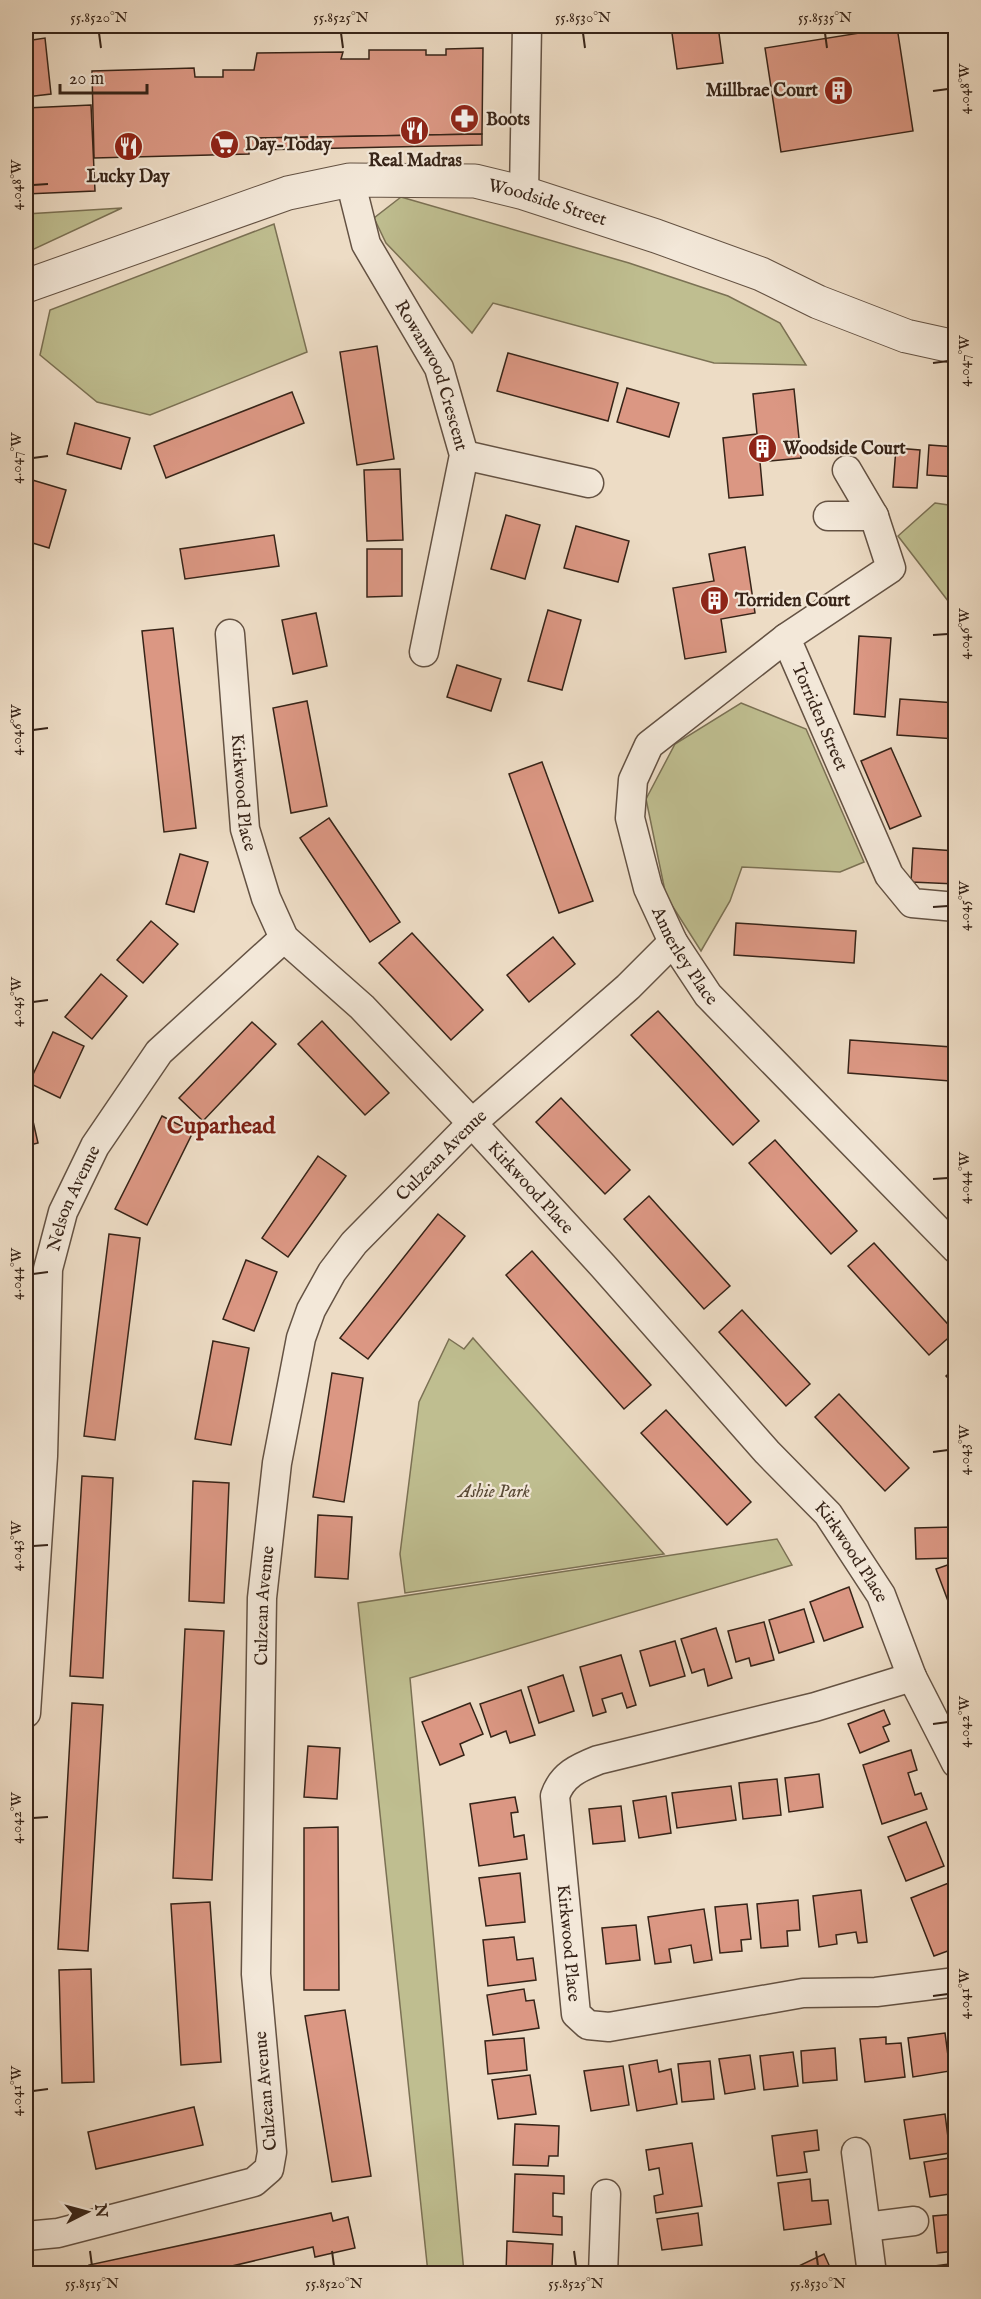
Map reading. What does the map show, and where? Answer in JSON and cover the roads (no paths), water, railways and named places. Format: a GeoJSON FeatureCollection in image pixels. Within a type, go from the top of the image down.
{"type":"FeatureCollection","features":[{"type":"Feature","properties":{"kind":"street"},"geometry":{"type":"LineString","coordinates":[[524,193],[523,141],[527,26]]}},
{"type":"Feature","properties":{"kind":"street","name":"Woodside Street"},"geometry":{"type":"LineString","coordinates":[[26,286],[288,193],[350,180],[475,181],[524,193],[761,274],[818,302],[906,336],[956,347]]}},
{"type":"Feature","properties":{"kind":"street","name":"Rowanwood Crescent"},"geometry":{"type":"LineString","coordinates":[[350,180],[366,244],[439,368],[464,455],[424,652]]}},
{"type":"Feature","properties":{"kind":"street"},"geometry":{"type":"LineString","coordinates":[[464,455],[589,483]]}},
{"type":"Feature","properties":{"kind":"street"},"geometry":{"type":"LineString","coordinates":[[786,638],[891,568],[874,516],[847,470]]}},
{"type":"Feature","properties":{"kind":"street"},"geometry":{"type":"LineString","coordinates":[[828,516],[874,516]]}},
{"type":"Feature","properties":{"kind":"street","name":"Kirkwood Place"},"geometry":{"type":"LineString","coordinates":[[230,634],[245,829],[266,898],[284,938],[362,1007],[472,1123],[603,1266],[766,1452],[828,1514],[881,1594],[912,1677],[956,1763]]}},
{"type":"Feature","properties":{"kind":"street","name":"Torriden Street"},"geometry":{"type":"LineString","coordinates":[[786,638],[889,875],[912,903],[956,907]]}},
{"type":"Feature","properties":{"kind":"street","name":"Annerley Place"},"geometry":{"type":"LineString","coordinates":[[786,638],[649,745],[633,780],[630,818],[648,888],[673,942],[708,995],[956,1249]]}},
{"type":"Feature","properties":{"kind":"street","name":"Nelson Avenue"},"geometry":{"type":"LineString","coordinates":[[26,1713],[43,1456],[37,1269],[95,1146],[159,1052],[284,938]]}},
{"type":"Feature","properties":{"kind":"street","name":"Culzean Avenue"},"geometry":{"type":"LineString","coordinates":[[26,2236],[58,2233],[254,2182],[269,2169],[272,2152],[256,1974],[262,1598],[277,1463],[301,1338],[311,1310],[332,1272],[354,1243],[472,1123],[628,987],[673,942]]}},
{"type":"Feature","properties":{"kind":"street","name":"Kirkwood Place"},"geometry":{"type":"LineString","coordinates":[[912,1677],[815,1707],[598,1760],[574,1770],[560,1782],[555,1796],[576,2014],[588,2025],[609,2028],[803,1993],[876,1992],[956,1982]]}},
{"type":"Feature","properties":{"kind":"street"},"geometry":{"type":"LineString","coordinates":[[856,2152],[872,2274]]}},
{"type":"Feature","properties":{"kind":"street"},"geometry":{"type":"LineString","coordinates":[[603,2274],[606,2194]]}},
{"type":"Feature","properties":{"kind":"street"},"geometry":{"type":"LineString","coordinates":[[866,2227],[914,2221]]}},
{"type":"Feature","properties":{"kind":"place","name":"Millbrae Court"},"geometry":{"type":"Point","coordinates":[839,90]}},
{"type":"Feature","properties":{"kind":"place","name":"Boots"},"geometry":{"type":"Point","coordinates":[465,119]}},
{"type":"Feature","properties":{"kind":"place","name":"Real Madras"},"geometry":{"type":"Point","coordinates":[415,131]}},
{"type":"Feature","properties":{"kind":"place","name":"Day-Today"},"geometry":{"type":"Point","coordinates":[224,144]}},
{"type":"Feature","properties":{"kind":"place","name":"Lucky Day"},"geometry":{"type":"Point","coordinates":[128,147]}},
{"type":"Feature","properties":{"kind":"place","name":"Woodside Court"},"geometry":{"type":"Point","coordinates":[762,448]}},
{"type":"Feature","properties":{"kind":"place","name":"Torriden Court"},"geometry":{"type":"Point","coordinates":[714,600]}},
{"type":"Feature","properties":{"kind":"district","name":"Cuparhead"},"geometry":{"type":"Point","coordinates":[221,1125]}},
{"type":"Feature","properties":{"kind":"park label","name":"Ashie Park"},"geometry":{"type":"Point","coordinates":[494,1491]}}]}
